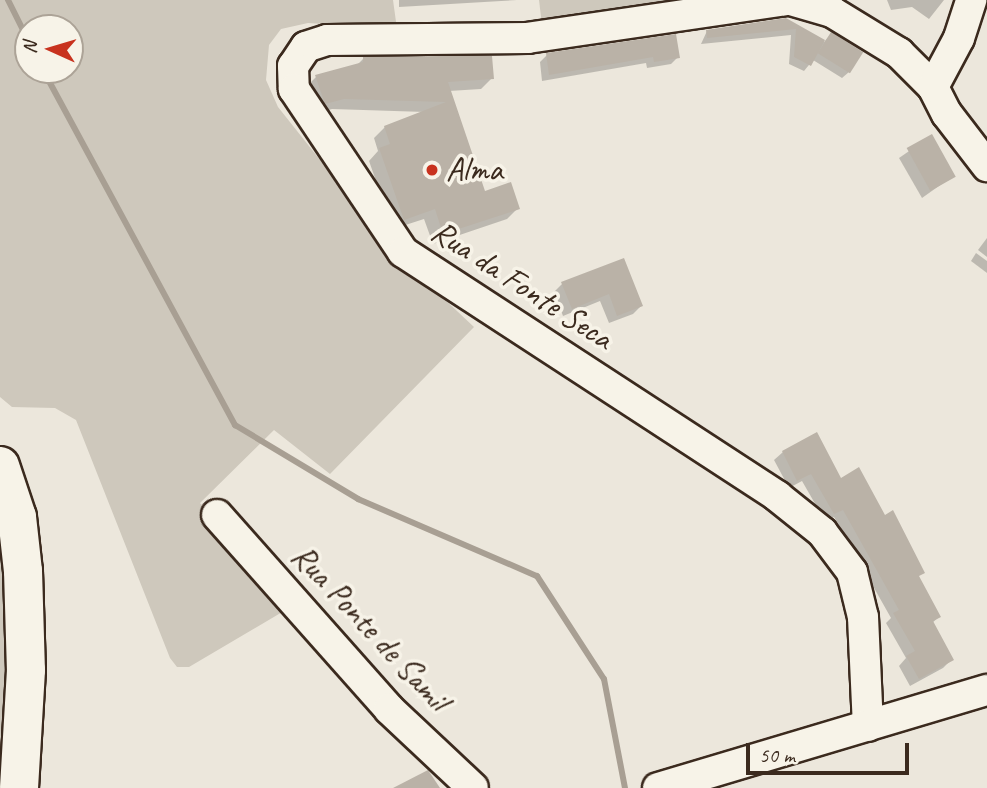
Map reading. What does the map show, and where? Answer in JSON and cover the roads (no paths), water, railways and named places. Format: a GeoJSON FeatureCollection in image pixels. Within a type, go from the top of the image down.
{"type":"FeatureCollection","features":[{"type":"Feature","properties":{"kind":"main road"},"geometry":{"type":"LineString","coordinates":[[0,466],[17,517],[23,571],[26,670],[19,788]]}},
{"type":"Feature","properties":{"kind":"street","name":"Rua da Fonte Seca"},"geometry":{"type":"LineString","coordinates":[[868,726],[863,617],[852,572],[822,532],[777,496],[403,252],[294,89],[293,66],[306,47],[327,40],[528,38],[755,2],[789,0],[832,12],[900,53],[933,87],[953,123],[987,166]]}},
{"type":"Feature","properties":{"kind":"street"},"geometry":{"type":"LineString","coordinates":[[933,87],[959,38],[971,0]]}},
{"type":"Feature","properties":{"kind":"street","name":"Rua Ponte de Samil"},"geometry":{"type":"LineString","coordinates":[[217,515],[390,709],[472,788]]}},
{"type":"Feature","properties":{"kind":"street"},"geometry":{"type":"LineString","coordinates":[[658,788],[698,780],[987,690]]}},
{"type":"Feature","properties":{"kind":"waterway"},"geometry":{"type":"LineString","coordinates":[[8,0],[15,14]]}},
{"type":"Feature","properties":{"kind":"waterway"},"geometry":{"type":"LineString","coordinates":[[51,84],[235,425],[358,499],[537,576],[604,679],[625,788]]}},
{"type":"Feature","properties":{"kind":"place","name":"Alma"},"geometry":{"type":"Point","coordinates":[432,170]}}]}
